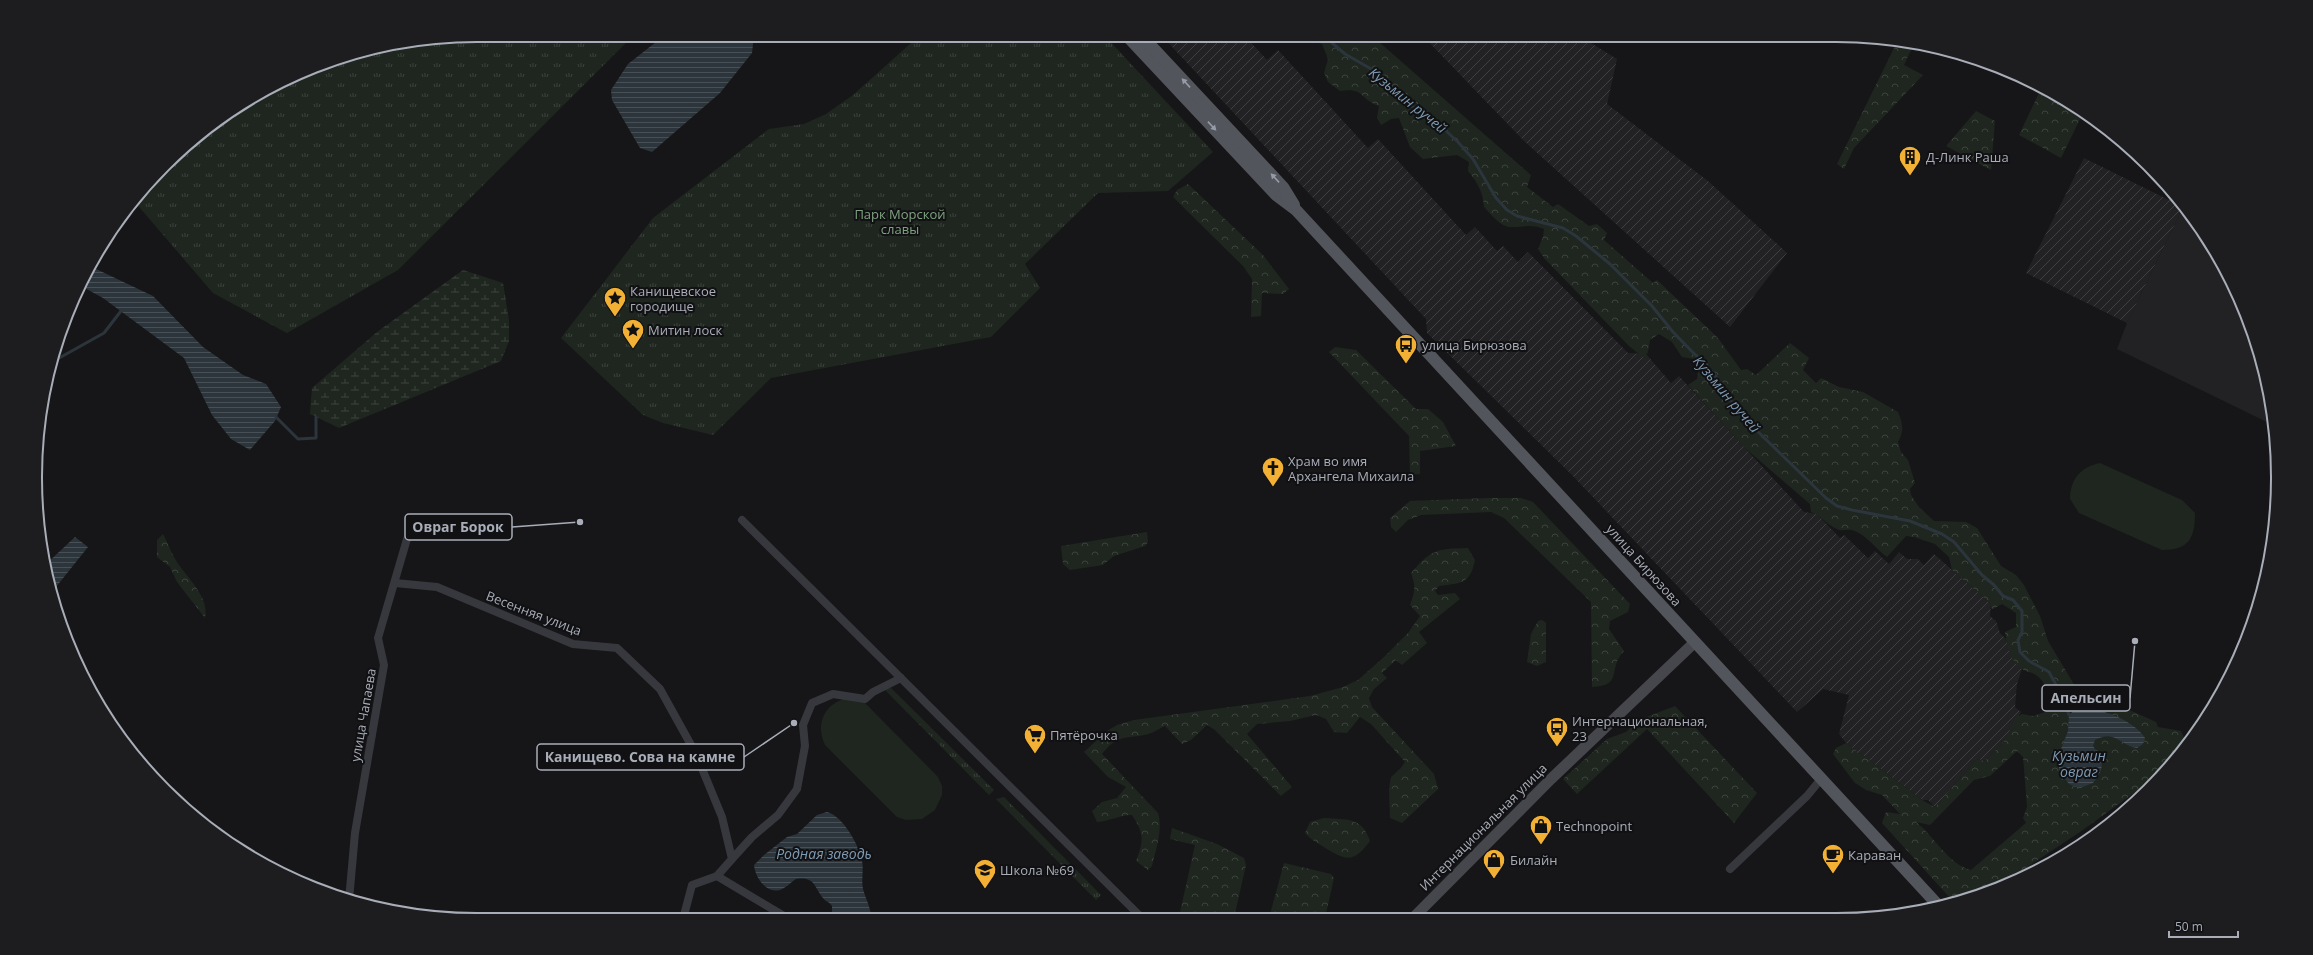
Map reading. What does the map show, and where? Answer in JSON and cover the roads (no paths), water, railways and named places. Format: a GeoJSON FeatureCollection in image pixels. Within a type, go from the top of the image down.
{"type":"FeatureCollection","features":[{"type":"Feature","properties":{"kind":"main road","name":"улица Бирюзова"},"geometry":{"type":"LineString","coordinates":[[1133,42],[1276,195],[1296,210],[1935,901]]}},
{"type":"Feature","properties":{"kind":"main road","name":"улица Бирюзова"},"geometry":{"type":"LineString","coordinates":[[1148,42],[1283,187],[1296,210]]}},
{"type":"Feature","properties":{"kind":"main road","name":"Интернациональная улица"},"geometry":{"type":"LineString","coordinates":[[1419,913],[1546,784],[1695,642]]}},
{"type":"Feature","properties":{"kind":"street"},"geometry":{"type":"LineString","coordinates":[[742,520],[1137,913]]}},
{"type":"Feature","properties":{"kind":"street","name":"улица Чапаева"},"geometry":{"type":"LineString","coordinates":[[350,893],[355,833],[384,665],[378,638],[407,539]]}},
{"type":"Feature","properties":{"kind":"street","name":"Весенняя улица"},"geometry":{"type":"LineString","coordinates":[[395,583],[437,587],[573,644],[617,648],[660,690],[696,754],[722,817],[732,859]]}},
{"type":"Feature","properties":{"kind":"street"},"geometry":{"type":"LineString","coordinates":[[684,913],[692,885],[717,876],[752,837],[778,815],[797,789],[805,746],[803,725],[812,703],[833,694],[865,698],[873,692],[901,678]]}},
{"type":"Feature","properties":{"kind":"street"},"geometry":{"type":"LineString","coordinates":[[1730,869],[1807,796],[1821,779]]}},
{"type":"Feature","properties":{"kind":"street"},"geometry":{"type":"LineString","coordinates":[[717,876],[779,913]]}},
{"type":"Feature","properties":{"kind":"water"},"geometry":{"type":"Polygon","coordinates":[[[656,42],[753,42],[752,53],[720,93],[652,152],[640,148],[612,100],[611,90],[628,64],[656,42]]]}},
{"type":"Feature","properties":{"kind":"water"},"geometry":{"type":"Polygon","coordinates":[[[95,269],[153,296],[203,347],[243,375],[266,384],[281,407],[275,421],[250,450],[231,439],[212,415],[184,358],[103,298],[85,288],[95,269]]]}},
{"type":"Feature","properties":{"kind":"water"},"geometry":{"type":"Polygon","coordinates":[[[75,537],[88,547],[56,587],[50,561],[75,537]]]}},
{"type":"Feature","properties":{"kind":"water","name":"Кузьмин овраг"},"geometry":{"type":"Polygon","coordinates":[[[2079,706],[2106,712],[2124,720],[2140,731],[2145,738],[2143,744],[2137,748],[2107,736],[2095,740],[2093,746],[2102,764],[2100,773],[2093,783],[2080,788],[2069,784],[2059,771],[2059,754],[2068,731],[2069,715],[2079,706]]]}},
{"type":"Feature","properties":{"kind":"water","name":"Родная заводь"},"geometry":{"type":"Polygon","coordinates":[[[827,812],[839,819],[858,847],[863,864],[863,889],[870,913],[832,913],[832,906],[823,898],[816,886],[807,879],[796,879],[782,889],[775,891],[762,884],[759,879],[754,865],[787,837],[797,834],[817,815],[827,812]]]}},
{"type":"Feature","properties":{"kind":"waterway","name":"Кузьмин ручей"},"geometry":{"type":"LineString","coordinates":[[1331,42],[1345,54],[1373,70],[1403,101],[1433,119],[1458,142],[1473,159],[1496,198],[1507,210],[1517,216],[1563,228],[1576,236],[1610,264],[1652,306],[1673,332],[1715,375],[1727,396],[1749,423],[1826,498],[1837,506],[1910,521],[1942,534],[1954,542],[1982,575],[1994,585],[2003,596],[2013,600],[2022,611],[2022,632],[2018,640],[2020,652],[2029,661],[2049,672],[2060,692],[2069,715]]}},
{"type":"Feature","properties":{"kind":"waterway"},"geometry":{"type":"LineString","coordinates":[[59,358],[104,333],[121,311]]}},
{"type":"Feature","properties":{"kind":"waterway"},"geometry":{"type":"LineString","coordinates":[[276,417],[298,439],[316,438],[316,417]]}},
{"type":"Feature","properties":{"kind":"place","name":"Д-Линк Раша"},"geometry":{"type":"Point","coordinates":[1910,176]}},
{"type":"Feature","properties":{"kind":"place","name":"Канищевское городище"},"geometry":{"type":"Point","coordinates":[615,318]}},
{"type":"Feature","properties":{"kind":"place","name":"Митин лоск"},"geometry":{"type":"Point","coordinates":[633,350]}},
{"type":"Feature","properties":{"kind":"place","name":"улица Бирюзова"},"geometry":{"type":"Point","coordinates":[1406,364]}},
{"type":"Feature","properties":{"kind":"place","name":"Храм во имя Архангела Михаила"},"geometry":{"type":"Point","coordinates":[1273,488]}},
{"type":"Feature","properties":{"kind":"place","name":"Овраг Борок"},"geometry":{"type":"Point","coordinates":[580,522]}},
{"type":"Feature","properties":{"kind":"place","name":"Апельсин"},"geometry":{"type":"Point","coordinates":[2135,641]}},
{"type":"Feature","properties":{"kind":"place","name":"Канищево. Сова на камне"},"geometry":{"type":"Point","coordinates":[794,723]}},
{"type":"Feature","properties":{"kind":"place","name":"Интернациональная, 23"},"geometry":{"type":"Point","coordinates":[1557,748]}},
{"type":"Feature","properties":{"kind":"place","name":"Пятёрочка"},"geometry":{"type":"Point","coordinates":[1035,754]}},
{"type":"Feature","properties":{"kind":"place","name":"Technopoint"},"geometry":{"type":"Point","coordinates":[1541,846]}},
{"type":"Feature","properties":{"kind":"place","name":"Караван"},"geometry":{"type":"Point","coordinates":[1833,874]}},
{"type":"Feature","properties":{"kind":"place","name":"Билайн"},"geometry":{"type":"Point","coordinates":[1494,880]}},
{"type":"Feature","properties":{"kind":"place","name":"Школа №69"},"geometry":{"type":"Point","coordinates":[985,890]}},
{"type":"Feature","properties":{"kind":"park label","name":"Парк Морской славы"},"geometry":{"type":"Point","coordinates":[900,222]}}]}
